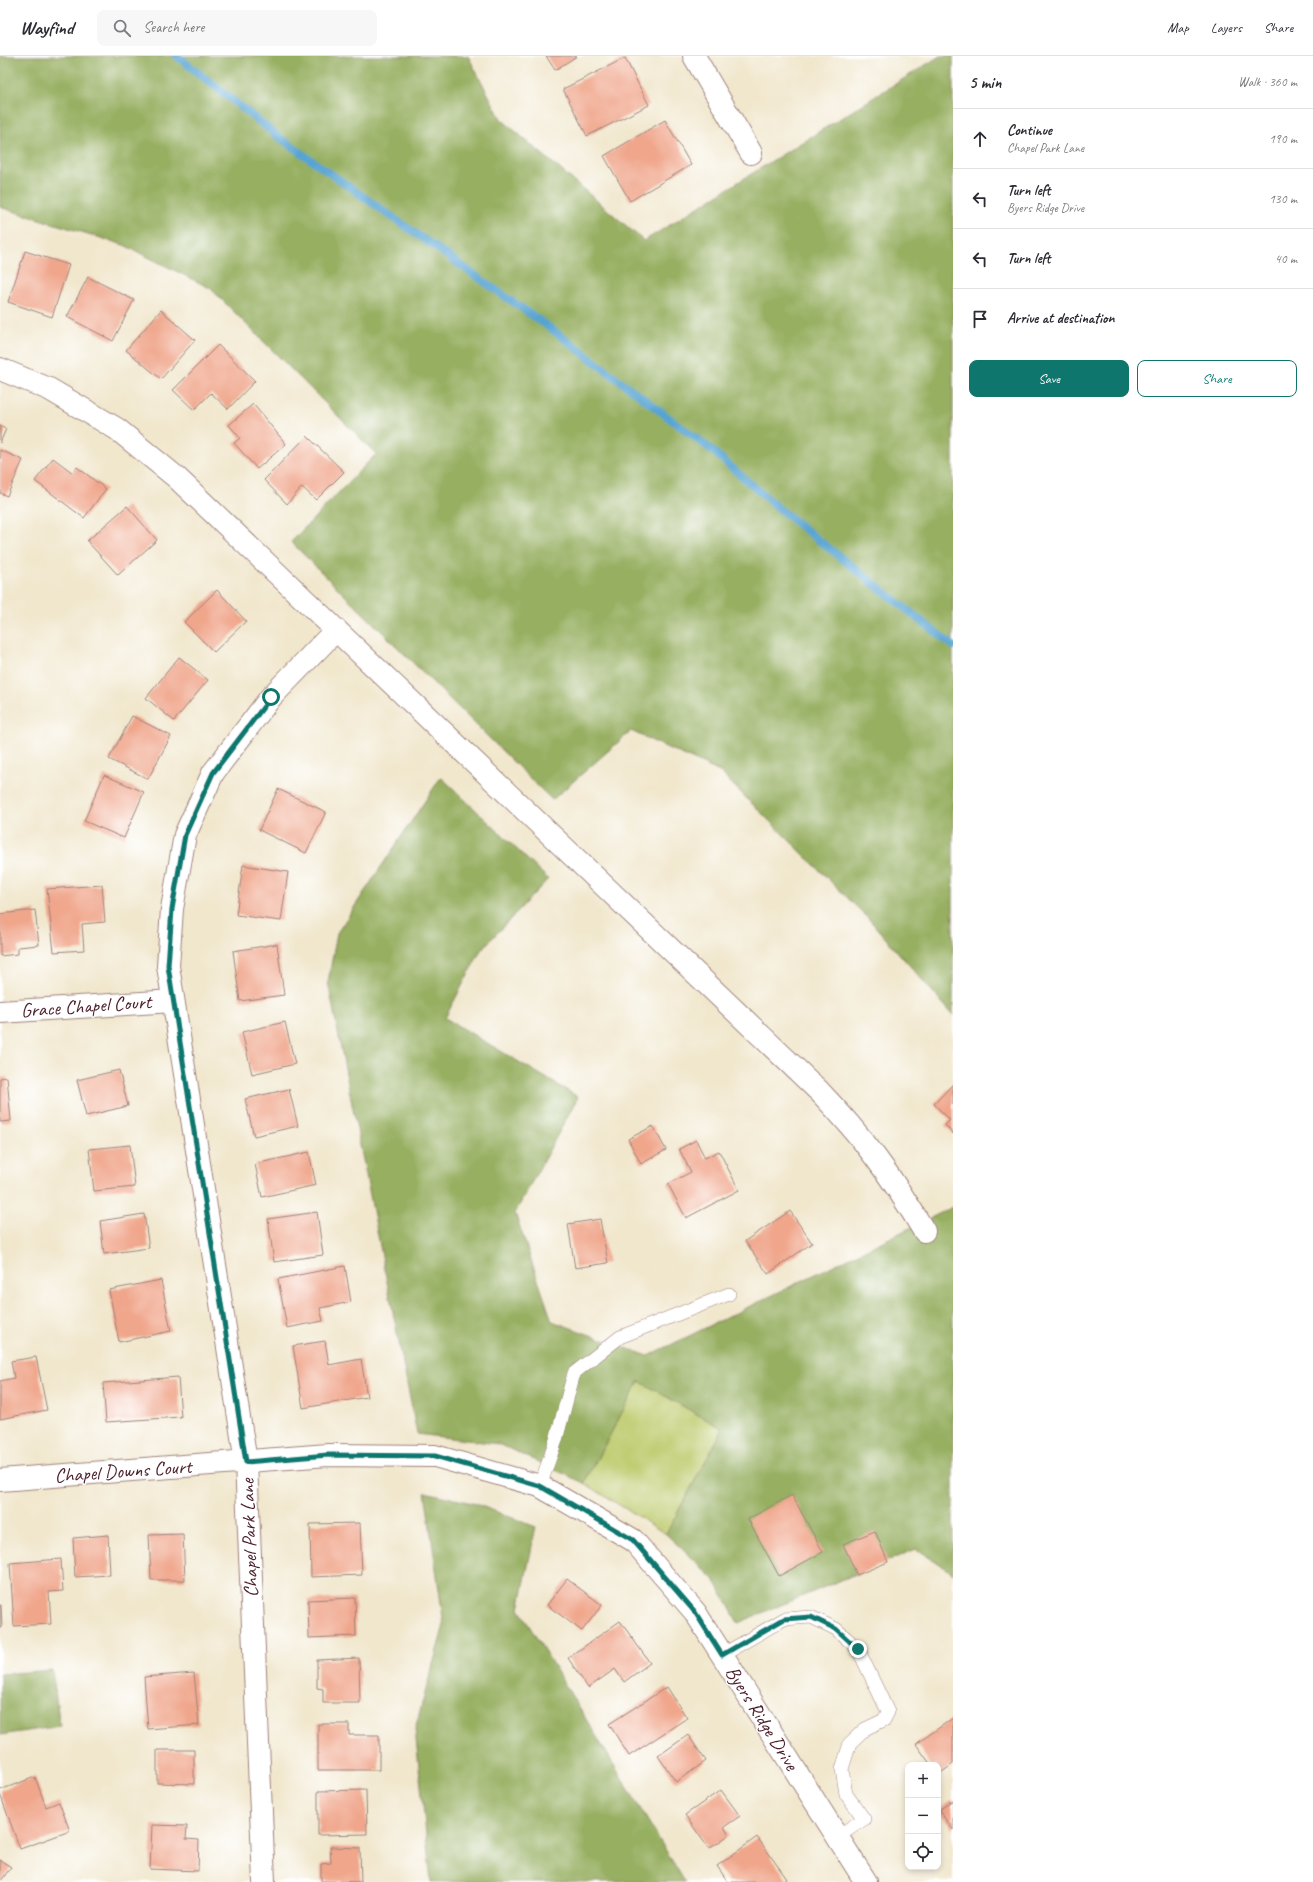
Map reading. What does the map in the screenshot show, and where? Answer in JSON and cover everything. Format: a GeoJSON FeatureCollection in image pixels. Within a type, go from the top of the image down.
{"type":"FeatureCollection","features":[{"type":"Feature","properties":{"kind":"street"},"geometry":{"type":"LineString","coordinates":[[694,56],[751,153]]}},
{"type":"Feature","properties":{"kind":"street"},"geometry":{"type":"LineString","coordinates":[[0,369],[49,389],[118,429],[177,478],[820,1090],[875,1154],[924,1231]]}},
{"type":"Feature","properties":{"kind":"street","name":"Chapel Park Lane"},"geometry":{"type":"LineString","coordinates":[[264,1882],[246,1462],[168,966],[172,909],[185,835],[213,773],[271,697],[336,630]]}},
{"type":"Feature","properties":{"kind":"street","name":"Grace Chapel Court"},"geometry":{"type":"LineString","coordinates":[[0,1012],[173,1001]]}},
{"type":"Feature","properties":{"kind":"street","name":"Byers Ridge Drive"},"geometry":{"type":"LineString","coordinates":[[246,1462],[328,1455],[435,1456],[540,1486],[633,1540],[695,1612],[866,1882]]}},
{"type":"Feature","properties":{"kind":"street","name":"Chapel Downs Court"},"geometry":{"type":"LineString","coordinates":[[0,1480],[246,1462]]}},
{"type":"Feature","properties":{"kind":"lane"},"geometry":{"type":"LineString","coordinates":[[540,1486],[556,1440],[574,1373],[620,1337],[729,1294]]}},
{"type":"Feature","properties":{"kind":"lane"},"geometry":{"type":"LineString","coordinates":[[722,1655],[784,1619],[811,1617],[836,1629],[858,1649],[888,1712],[884,1720],[865,1729],[850,1743],[842,1769],[846,1794],[864,1819],[837,1837]]}},
{"type":"Feature","properties":{"kind":"green space"},"geometry":{"type":"Polygon","coordinates":[[[0,56],[468,56],[501,119],[644,241],[940,56],[953,56],[953,1015],[867,917],[720,772],[631,731],[552,800],[291,542],[376,454],[210,288],[124,245],[0,207],[0,56]]]}},
{"type":"Feature","properties":{"kind":"green space"},"geometry":{"type":"Polygon","coordinates":[[[441,777],[548,879],[481,950],[445,1018],[578,1097],[515,1213],[552,1321],[648,1356],[953,1207],[953,1573],[916,1549],[738,1623],[714,1579],[666,1534],[723,1429],[639,1381],[584,1483],[499,1444],[417,1434],[328,982],[337,933],[441,777]]]}},
{"type":"Feature","properties":{"kind":"green space"},"geometry":{"type":"Polygon","coordinates":[[[639,1381],[723,1429],[666,1534],[584,1483],[639,1381]]]}},
{"type":"Feature","properties":{"kind":"green space"},"geometry":{"type":"Polygon","coordinates":[[[425,1492],[476,1504],[536,1527],[519,1609],[685,1882],[431,1882],[415,1729],[444,1625],[425,1492]]]}},
{"type":"Feature","properties":{"kind":"green space"},"geometry":{"type":"Polygon","coordinates":[[[52,1670],[60,1726],[0,1735],[0,1674],[52,1670]]]}},
{"type":"Feature","properties":{"kind":"building"},"geometry":{"type":"Polygon","coordinates":[[[546,56],[577,56],[555,70],[546,56]]]}},
{"type":"Feature","properties":{"kind":"building"},"geometry":{"type":"Polygon","coordinates":[[[625,58],[649,105],[587,136],[563,89],[625,58]]]}},
{"type":"Feature","properties":{"kind":"building"},"geometry":{"type":"Polygon","coordinates":[[[665,120],[691,165],[630,201],[604,156],[665,120]]]}},
{"type":"Feature","properties":{"kind":"building"},"geometry":{"type":"Polygon","coordinates":[[[25,251],[69,265],[52,317],[8,302],[25,251]]]}},
{"type":"Feature","properties":{"kind":"building"},"geometry":{"type":"Polygon","coordinates":[[[88,277],[134,300],[113,341],[67,317],[88,277]]]}},
{"type":"Feature","properties":{"kind":"building"},"geometry":{"type":"Polygon","coordinates":[[[161,310],[195,340],[161,379],[126,350],[161,310]]]}},
{"type":"Feature","properties":{"kind":"building"},"geometry":{"type":"Polygon","coordinates":[[[218,345],[255,381],[228,409],[211,393],[194,410],[173,390],[218,345]]]}},
{"type":"Feature","properties":{"kind":"building"},"geometry":{"type":"Polygon","coordinates":[[[253,404],[286,444],[257,469],[234,443],[240,438],[229,425],[253,404]]]}},
{"type":"Feature","properties":{"kind":"building"},"geometry":{"type":"Polygon","coordinates":[[[0,426],[6,429],[0,443],[0,426]]]}},
{"type":"Feature","properties":{"kind":"building"},"geometry":{"type":"Polygon","coordinates":[[[307,436],[344,472],[316,500],[302,487],[287,504],[264,480],[307,436]]]}},
{"type":"Feature","properties":{"kind":"building"},"geometry":{"type":"Polygon","coordinates":[[[0,450],[23,460],[7,496],[0,493],[0,450]]]}},
{"type":"Feature","properties":{"kind":"building"},"geometry":{"type":"Polygon","coordinates":[[[53,458],[73,473],[77,467],[106,489],[84,518],[35,481],[53,458]]]}},
{"type":"Feature","properties":{"kind":"building"},"geometry":{"type":"Polygon","coordinates":[[[127,506],[157,540],[118,575],[87,541],[127,506]]]}},
{"type":"Feature","properties":{"kind":"building"},"geometry":{"type":"Polygon","coordinates":[[[217,590],[246,621],[214,652],[184,622],[217,590]]]}},
{"type":"Feature","properties":{"kind":"building"},"geometry":{"type":"Polygon","coordinates":[[[179,657],[208,680],[174,721],[146,698],[179,657]]]}},
{"type":"Feature","properties":{"kind":"building"},"geometry":{"type":"Polygon","coordinates":[[[132,716],[171,736],[148,779],[109,759],[132,716]]]}},
{"type":"Feature","properties":{"kind":"building"},"geometry":{"type":"Polygon","coordinates":[[[104,775],[144,792],[124,838],[84,821],[104,775]]]}},
{"type":"Feature","properties":{"kind":"building"},"geometry":{"type":"Polygon","coordinates":[[[278,789],[326,812],[306,853],[259,830],[278,789]]]}},
{"type":"Feature","properties":{"kind":"building"},"geometry":{"type":"Polygon","coordinates":[[[243,865],[288,872],[281,921],[236,915],[243,865]]]}},
{"type":"Feature","properties":{"kind":"building"},"geometry":{"type":"Polygon","coordinates":[[[102,885],[105,922],[82,924],[84,950],[54,952],[47,889],[102,885]]]}},
{"type":"Feature","properties":{"kind":"building"},"geometry":{"type":"Polygon","coordinates":[[[35,910],[39,945],[18,947],[18,954],[0,956],[0,914],[35,910]]]}},
{"type":"Feature","properties":{"kind":"building"},"geometry":{"type":"Polygon","coordinates":[[[277,944],[284,995],[240,1001],[233,951],[277,944]]]}},
{"type":"Feature","properties":{"kind":"building"},"geometry":{"type":"Polygon","coordinates":[[[285,1022],[295,1064],[252,1074],[242,1032],[285,1022]]]}},
{"type":"Feature","properties":{"kind":"building"},"geometry":{"type":"Polygon","coordinates":[[[119,1070],[128,1106],[86,1116],[77,1080],[119,1070]]]}},
{"type":"Feature","properties":{"kind":"building"},"geometry":{"type":"Polygon","coordinates":[[[7,1077],[11,1121],[0,1122],[0,1078],[7,1077]]]}},
{"type":"Feature","properties":{"kind":"building"},"geometry":{"type":"Polygon","coordinates":[[[953,1084],[953,1134],[945,1125],[950,1120],[934,1104],[953,1084]]]}},
{"type":"Feature","properties":{"kind":"building"},"geometry":{"type":"Polygon","coordinates":[[[289,1089],[298,1126],[254,1136],[245,1099],[289,1089]]]}},
{"type":"Feature","properties":{"kind":"building"},"geometry":{"type":"Polygon","coordinates":[[[653,1126],[666,1150],[641,1164],[628,1139],[653,1126]]]}},
{"type":"Feature","properties":{"kind":"building"},"geometry":{"type":"Polygon","coordinates":[[[696,1140],[705,1158],[719,1151],[739,1190],[686,1218],[668,1184],[691,1172],[679,1149],[696,1140]]]}},
{"type":"Feature","properties":{"kind":"building"},"geometry":{"type":"Polygon","coordinates":[[[130,1145],[135,1187],[94,1191],[89,1149],[130,1145]]]}},
{"type":"Feature","properties":{"kind":"building"},"geometry":{"type":"Polygon","coordinates":[[[309,1152],[316,1185],[262,1197],[255,1164],[309,1152]]]}},
{"type":"Feature","properties":{"kind":"building"},"geometry":{"type":"Polygon","coordinates":[[[790,1211],[812,1243],[768,1274],[745,1241],[790,1211]]]}},
{"type":"Feature","properties":{"kind":"building"},"geometry":{"type":"Polygon","coordinates":[[[317,1212],[323,1255],[274,1262],[268,1219],[317,1212]]]}},
{"type":"Feature","properties":{"kind":"building"},"geometry":{"type":"Polygon","coordinates":[[[144,1214],[149,1248],[104,1254],[100,1221],[144,1214]]]}},
{"type":"Feature","properties":{"kind":"building"},"geometry":{"type":"Polygon","coordinates":[[[600,1219],[608,1263],[575,1268],[568,1224],[600,1219]]]}},
{"type":"Feature","properties":{"kind":"building"},"geometry":{"type":"Polygon","coordinates":[[[345,1266],[351,1302],[320,1308],[323,1321],[287,1328],[278,1279],[345,1266]]]}},
{"type":"Feature","properties":{"kind":"building"},"geometry":{"type":"Polygon","coordinates":[[[161,1280],[171,1331],[119,1342],[109,1290],[161,1280]]]}},
{"type":"Feature","properties":{"kind":"building"},"geometry":{"type":"Polygon","coordinates":[[[325,1341],[329,1365],[361,1359],[367,1397],[303,1408],[293,1346],[325,1341]]]}},
{"type":"Feature","properties":{"kind":"building"},"geometry":{"type":"Polygon","coordinates":[[[36,1357],[47,1410],[0,1419],[0,1381],[14,1378],[11,1361],[36,1357]]]}},
{"type":"Feature","properties":{"kind":"building"},"geometry":{"type":"Polygon","coordinates":[[[178,1377],[181,1417],[106,1422],[103,1383],[178,1377]]]}},
{"type":"Feature","properties":{"kind":"building"},"geometry":{"type":"Polygon","coordinates":[[[792,1495],[823,1552],[779,1576],[748,1519],[792,1495]]]}},
{"type":"Feature","properties":{"kind":"building"},"geometry":{"type":"Polygon","coordinates":[[[360,1523],[362,1575],[311,1577],[310,1524],[360,1523]]]}},
{"type":"Feature","properties":{"kind":"building"},"geometry":{"type":"Polygon","coordinates":[[[875,1531],[888,1562],[857,1575],[843,1544],[875,1531]]]}},
{"type":"Feature","properties":{"kind":"building"},"geometry":{"type":"Polygon","coordinates":[[[183,1534],[185,1580],[151,1580],[149,1535],[183,1534]]]}},
{"type":"Feature","properties":{"kind":"building"},"geometry":{"type":"Polygon","coordinates":[[[108,1535],[110,1575],[75,1577],[73,1538],[108,1535]]]}},
{"type":"Feature","properties":{"kind":"building"},"geometry":{"type":"Polygon","coordinates":[[[61,1559],[63,1591],[49,1592],[51,1624],[14,1626],[10,1563],[61,1559]]]}},
{"type":"Feature","properties":{"kind":"building"},"geometry":{"type":"Polygon","coordinates":[[[567,1579],[602,1605],[582,1631],[547,1605],[567,1579]]]}},
{"type":"Feature","properties":{"kind":"building"},"geometry":{"type":"Polygon","coordinates":[[[355,1598],[356,1636],[309,1638],[308,1600],[355,1598]]]}},
{"type":"Feature","properties":{"kind":"building"},"geometry":{"type":"Polygon","coordinates":[[[1,1605],[2,1628],[0,1628],[1,1605]]]}},
{"type":"Feature","properties":{"kind":"building"},"geometry":{"type":"Polygon","coordinates":[[[620,1621],[650,1663],[624,1682],[615,1669],[588,1688],[568,1658],[620,1621]]]}},
{"type":"Feature","properties":{"kind":"building"},"geometry":{"type":"Polygon","coordinates":[[[359,1658],[360,1703],[323,1703],[323,1689],[317,1688],[317,1660],[359,1658]]]}},
{"type":"Feature","properties":{"kind":"building"},"geometry":{"type":"Polygon","coordinates":[[[194,1673],[199,1725],[148,1729],[144,1677],[194,1673]]]}},
{"type":"Feature","properties":{"kind":"building"},"geometry":{"type":"Polygon","coordinates":[[[667,1687],[687,1718],[629,1756],[609,1724],[667,1687]]]}},
{"type":"Feature","properties":{"kind":"building"},"geometry":{"type":"Polygon","coordinates":[[[953,1718],[953,1764],[941,1773],[941,1762],[929,1762],[916,1744],[953,1718]]]}},
{"type":"Feature","properties":{"kind":"building"},"geometry":{"type":"Polygon","coordinates":[[[318,1724],[349,1724],[349,1735],[379,1735],[379,1770],[318,1770],[318,1724]]]}},
{"type":"Feature","properties":{"kind":"building"},"geometry":{"type":"Polygon","coordinates":[[[688,1735],[706,1761],[676,1782],[658,1756],[688,1735]]]}},
{"type":"Feature","properties":{"kind":"building"},"geometry":{"type":"Polygon","coordinates":[[[157,1750],[194,1750],[194,1784],[157,1783],[157,1750]]]}},
{"type":"Feature","properties":{"kind":"building"},"geometry":{"type":"Polygon","coordinates":[[[35,1777],[46,1807],[59,1802],[70,1831],[20,1849],[0,1794],[0,1790],[35,1777]]]}},
{"type":"Feature","properties":{"kind":"building"},"geometry":{"type":"Polygon","coordinates":[[[366,1790],[367,1834],[318,1835],[318,1791],[366,1790]]]}},
{"type":"Feature","properties":{"kind":"building"},"geometry":{"type":"Polygon","coordinates":[[[721,1790],[740,1816],[724,1827],[729,1835],[709,1849],[685,1815],[721,1790]]]}},
{"type":"Feature","properties":{"kind":"building"},"geometry":{"type":"Polygon","coordinates":[[[953,1800],[953,1830],[941,1813],[941,1809],[953,1800]]]}},
{"type":"Feature","properties":{"kind":"building"},"geometry":{"type":"Polygon","coordinates":[[[152,1825],[187,1826],[186,1839],[199,1840],[198,1871],[150,1869],[152,1825]]]}},
{"type":"Feature","properties":{"kind":"building"},"geometry":{"type":"Polygon","coordinates":[[[757,1837],[787,1879],[783,1882],[728,1882],[717,1866],[757,1837]]]}},
{"type":"Feature","properties":{"kind":"building"},"geometry":{"type":"Polygon","coordinates":[[[330,1847],[360,1848],[361,1882],[321,1881],[321,1864],[331,1863],[330,1847]]]}},
{"type":"Feature","properties":{"kind":"building"},"geometry":{"type":"Polygon","coordinates":[[[0,1860],[11,1867],[0,1882],[0,1860]]]}},
{"type":"Feature","properties":{"kind":"waterway"},"geometry":{"type":"LineString","coordinates":[[177,56],[280,138],[550,328],[709,448],[783,512],[953,646]]}},
{"type":"Feature","properties":{"kind":"route"},"geometry":{"type":"LineString","coordinates":[[271,697],[213,773],[185,835],[172,909],[168,966],[246,1462],[328,1455],[435,1456],[540,1486],[633,1540],[695,1612],[722,1655],[784,1619],[811,1617],[836,1629],[858,1649]]}}]}
